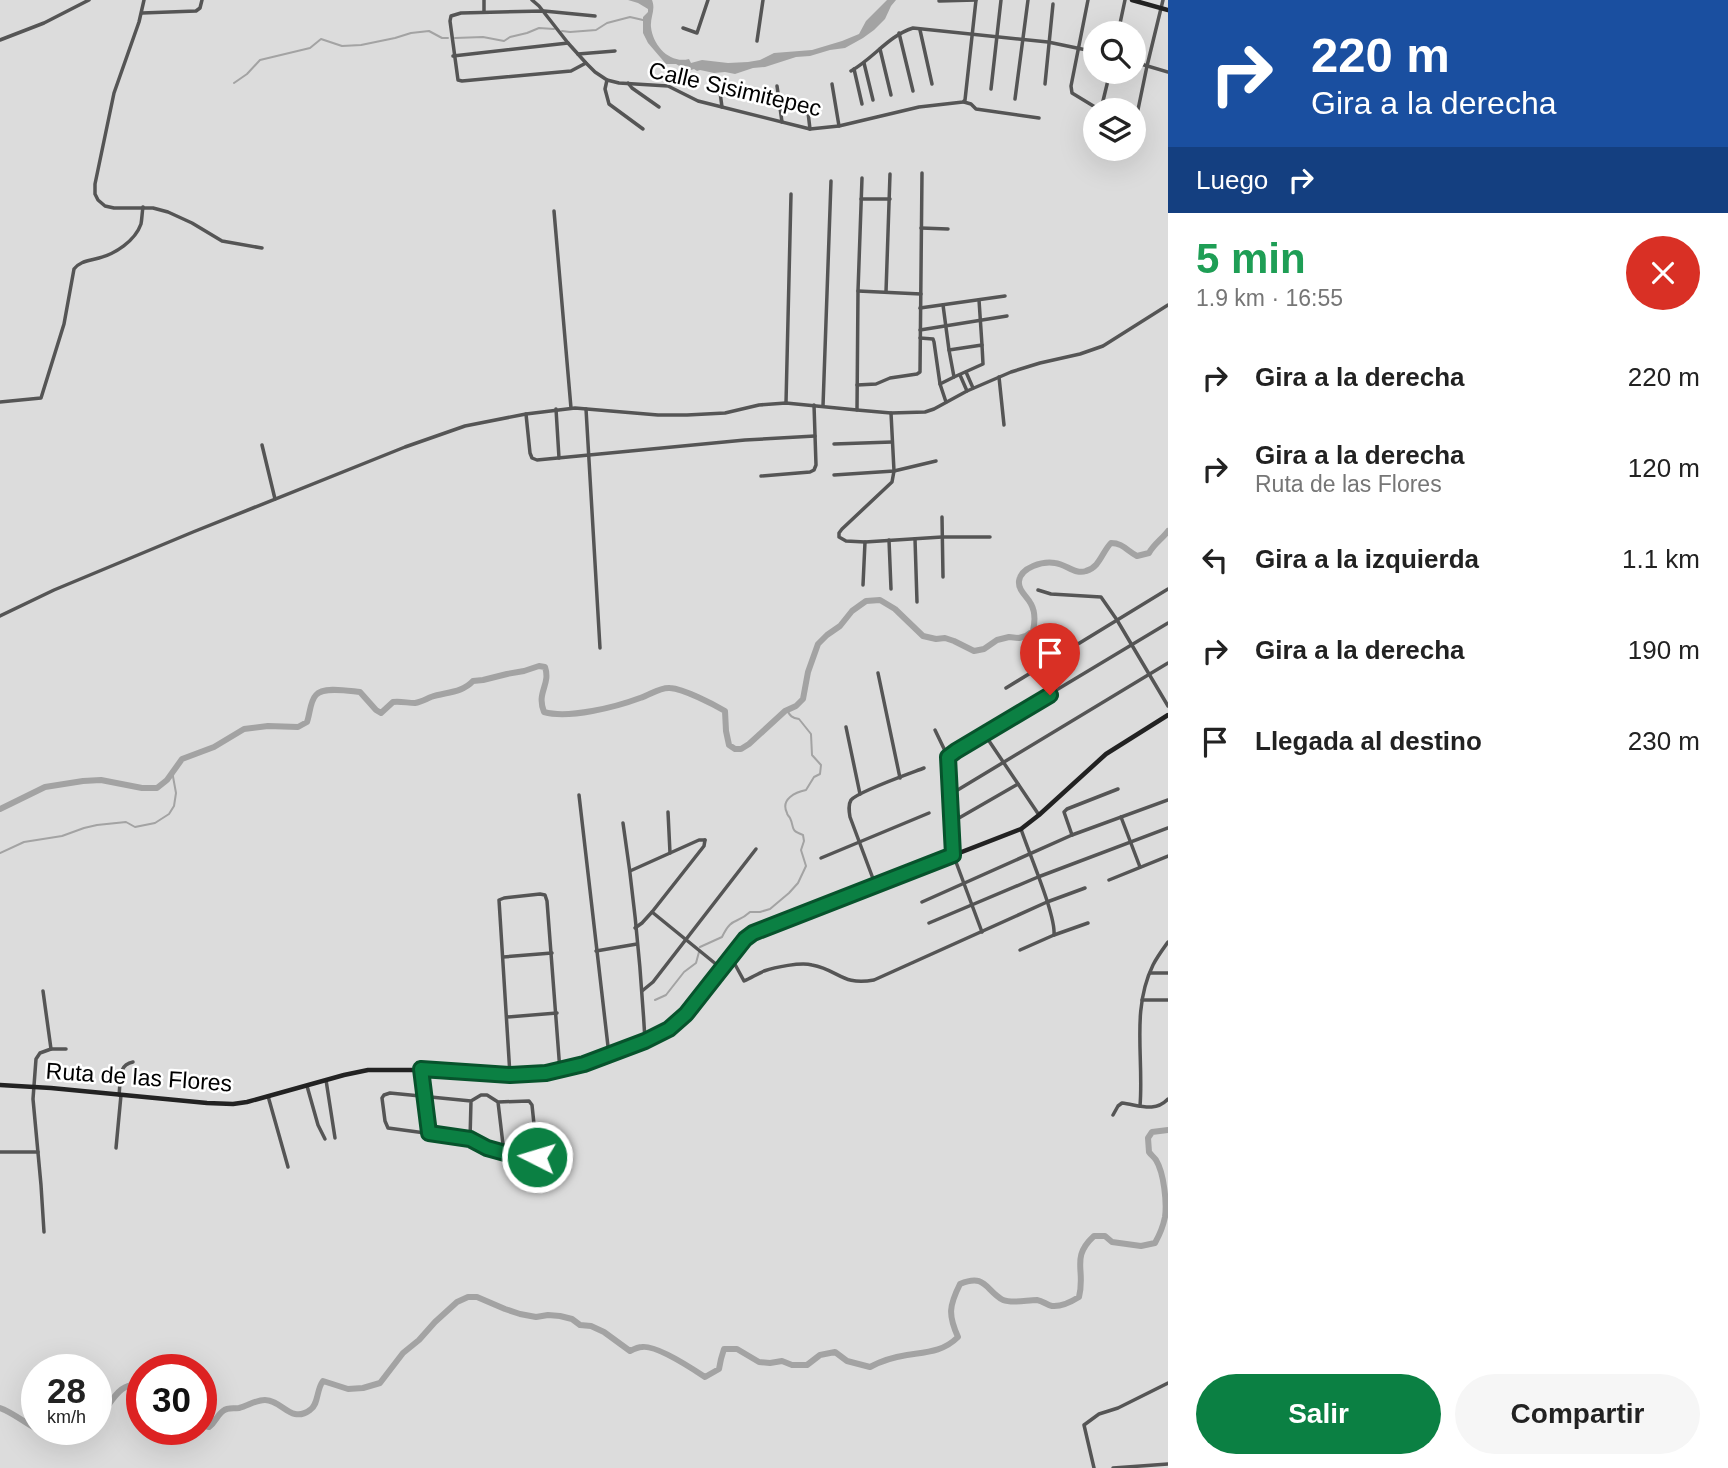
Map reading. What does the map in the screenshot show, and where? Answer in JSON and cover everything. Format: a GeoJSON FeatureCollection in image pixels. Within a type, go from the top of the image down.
{"type":"FeatureCollection","features":[{"type":"Feature","properties":{"kind":"main road"},"geometry":{"type":"LineString","coordinates":[[1132,0],[1168,10]]}},
{"type":"Feature","properties":{"kind":"main road","name":"Ruta de las Flores"},"geometry":{"type":"LineString","coordinates":[[0,1086],[222,1104],[247,1102],[368,1070],[421,1069],[510,1075],[560,1071],[584,1064],[645,1041],[677,1023],[745,939],[753,933],[1021,829],[1106,754],[1168,715]]}},
{"type":"Feature","properties":{"kind":"street"},"geometry":{"type":"LineString","coordinates":[[0,40],[44,23],[89,0]]}},
{"type":"Feature","properties":{"kind":"street"},"geometry":{"type":"LineString","coordinates":[[145,0],[114,93],[95,194],[105,206],[143,207],[168,212],[222,241],[262,248]]}},
{"type":"Feature","properties":{"kind":"street"},"geometry":{"type":"LineString","coordinates":[[141,13],[196,12],[202,0]]}},
{"type":"Feature","properties":{"kind":"street"},"geometry":{"type":"LineString","coordinates":[[484,0],[484,12]]}},
{"type":"Feature","properties":{"kind":"street","name":"Calle Sisimitepec"},"geometry":{"type":"LineString","coordinates":[[532,0],[586,64],[607,80],[668,86],[692,99],[810,129],[839,126],[919,107],[963,102]]}},
{"type":"Feature","properties":{"kind":"street"},"geometry":{"type":"LineString","coordinates":[[683,28],[697,33],[708,0]]}},
{"type":"Feature","properties":{"kind":"street"},"geometry":{"type":"LineString","coordinates":[[757,41],[763,0]]}},
{"type":"Feature","properties":{"kind":"street"},"geometry":{"type":"LineString","coordinates":[[939,1],[976,0],[963,102],[976,109],[1039,118]]}},
{"type":"Feature","properties":{"kind":"street"},"geometry":{"type":"LineString","coordinates":[[991,89],[1001,0]]}},
{"type":"Feature","properties":{"kind":"street"},"geometry":{"type":"LineString","coordinates":[[1016,99],[1028,0]]}},
{"type":"Feature","properties":{"kind":"street"},"geometry":{"type":"LineString","coordinates":[[1088,0],[1071,86],[1072,93],[1100,108],[1107,84]]}},
{"type":"Feature","properties":{"kind":"street"},"geometry":{"type":"LineString","coordinates":[[1121,21],[1125,0]]}},
{"type":"Feature","properties":{"kind":"street"},"geometry":{"type":"LineString","coordinates":[[1140,98],[1163,0]]}},
{"type":"Feature","properties":{"kind":"street"},"geometry":{"type":"LineString","coordinates":[[1045,84],[1053,4]]}},
{"type":"Feature","properties":{"kind":"street"},"geometry":{"type":"LineString","coordinates":[[586,64],[571,71],[458,80],[450,21],[452,16],[461,12],[544,11],[595,16]]}},
{"type":"Feature","properties":{"kind":"street"},"geometry":{"type":"LineString","coordinates":[[862,104],[853,70],[899,33],[913,28],[1083,48]]}},
{"type":"Feature","properties":{"kind":"street"},"geometry":{"type":"LineString","coordinates":[[920,30],[932,84]]}},
{"type":"Feature","properties":{"kind":"street"},"geometry":{"type":"LineString","coordinates":[[899,33],[914,91]]}},
{"type":"Feature","properties":{"kind":"street"},"geometry":{"type":"LineString","coordinates":[[453,55],[568,43]]}},
{"type":"Feature","properties":{"kind":"street"},"geometry":{"type":"LineString","coordinates":[[880,48],[891,95]]}},
{"type":"Feature","properties":{"kind":"street"},"geometry":{"type":"LineString","coordinates":[[578,54],[615,51]]}},
{"type":"Feature","properties":{"kind":"street"},"geometry":{"type":"LineString","coordinates":[[864,62],[873,100]]}},
{"type":"Feature","properties":{"kind":"street"},"geometry":{"type":"LineString","coordinates":[[1147,66],[1168,72]]}},
{"type":"Feature","properties":{"kind":"street"},"geometry":{"type":"LineString","coordinates":[[607,80],[608,104],[643,130]]}},
{"type":"Feature","properties":{"kind":"street"},"geometry":{"type":"LineString","coordinates":[[628,83],[659,107]]}},
{"type":"Feature","properties":{"kind":"street"},"geometry":{"type":"LineString","coordinates":[[832,84],[839,126]]}},
{"type":"Feature","properties":{"kind":"street"},"geometry":{"type":"LineString","coordinates":[[719,85],[722,107]]}},
{"type":"Feature","properties":{"kind":"street"},"geometry":{"type":"LineString","coordinates":[[776,86],[782,122]]}},
{"type":"Feature","properties":{"kind":"street"},"geometry":{"type":"LineString","coordinates":[[802,101],[807,104],[810,129]]}},
{"type":"Feature","properties":{"kind":"street"},"geometry":{"type":"LineString","coordinates":[[857,385],[876,384],[890,378],[917,374],[922,368],[922,173]]}},
{"type":"Feature","properties":{"kind":"street"},"geometry":{"type":"LineString","coordinates":[[886,292],[890,174]]}},
{"type":"Feature","properties":{"kind":"street"},"geometry":{"type":"LineString","coordinates":[[857,410],[862,178]]}},
{"type":"Feature","properties":{"kind":"street"},"geometry":{"type":"LineString","coordinates":[[824,406],[831,181]]}},
{"type":"Feature","properties":{"kind":"street"},"geometry":{"type":"LineString","coordinates":[[786,403],[790,194]]}},
{"type":"Feature","properties":{"kind":"street"},"geometry":{"type":"LineString","coordinates":[[861,199],[890,199]]}},
{"type":"Feature","properties":{"kind":"street"},"geometry":{"type":"LineString","coordinates":[[0,402],[41,398],[64,324],[74,269],[82,262],[104,257],[127,243],[142,222],[143,207]]}},
{"type":"Feature","properties":{"kind":"street"},"geometry":{"type":"LineString","coordinates":[[554,211],[571,408]]}},
{"type":"Feature","properties":{"kind":"street"},"geometry":{"type":"LineString","coordinates":[[921,228],[948,229]]}},
{"type":"Feature","properties":{"kind":"street"},"geometry":{"type":"LineString","coordinates":[[858,291],[921,294]]}},
{"type":"Feature","properties":{"kind":"street"},"geometry":{"type":"LineString","coordinates":[[920,309],[1005,296]]}},
{"type":"Feature","properties":{"kind":"street"},"geometry":{"type":"LineString","coordinates":[[940,384],[983,364],[979,300]]}},
{"type":"Feature","properties":{"kind":"street"},"geometry":{"type":"LineString","coordinates":[[943,305],[954,377]]}},
{"type":"Feature","properties":{"kind":"street"},"geometry":{"type":"LineString","coordinates":[[0,616],[54,590],[425,439],[488,421],[571,408],[687,415],[725,413],[759,405],[786,403],[857,410],[925,412],[999,377],[1103,346],[1168,305]]}},
{"type":"Feature","properties":{"kind":"street"},"geometry":{"type":"LineString","coordinates":[[920,330],[1007,316]]}},
{"type":"Feature","properties":{"kind":"street"},"geometry":{"type":"LineString","coordinates":[[920,338],[933,339],[940,384],[946,402]]}},
{"type":"Feature","properties":{"kind":"street"},"geometry":{"type":"LineString","coordinates":[[949,350],[982,345]]}},
{"type":"Feature","properties":{"kind":"street"},"geometry":{"type":"LineString","coordinates":[[966,373],[973,388]]}},
{"type":"Feature","properties":{"kind":"street"},"geometry":{"type":"LineString","coordinates":[[961,375],[967,391]]}},
{"type":"Feature","properties":{"kind":"street"},"geometry":{"type":"LineString","coordinates":[[999,377],[1004,425]]}},
{"type":"Feature","properties":{"kind":"street"},"geometry":{"type":"LineString","coordinates":[[761,476],[814,470],[814,405]]}},
{"type":"Feature","properties":{"kind":"street"},"geometry":{"type":"LineString","coordinates":[[586,408],[600,648]]}},
{"type":"Feature","properties":{"kind":"street"},"geometry":{"type":"LineString","coordinates":[[556,409],[559,458]]}},
{"type":"Feature","properties":{"kind":"street"},"geometry":{"type":"LineString","coordinates":[[891,412],[894,471],[892,482],[842,529],[839,537],[842,540],[865,542],[989,537]]}},
{"type":"Feature","properties":{"kind":"street"},"geometry":{"type":"LineString","coordinates":[[526,414],[532,458],[537,460],[815,436]]}},
{"type":"Feature","properties":{"kind":"street"},"geometry":{"type":"LineString","coordinates":[[834,444],[892,442]]}},
{"type":"Feature","properties":{"kind":"street"},"geometry":{"type":"LineString","coordinates":[[262,445],[275,499]]}},
{"type":"Feature","properties":{"kind":"street"},"geometry":{"type":"LineString","coordinates":[[834,475],[894,471],[936,461]]}},
{"type":"Feature","properties":{"kind":"street"},"geometry":{"type":"LineString","coordinates":[[942,517],[943,577]]}},
{"type":"Feature","properties":{"kind":"street"},"geometry":{"type":"LineString","coordinates":[[915,539],[917,602]]}},
{"type":"Feature","properties":{"kind":"street"},"geometry":{"type":"LineString","coordinates":[[889,540],[891,589]]}},
{"type":"Feature","properties":{"kind":"street"},"geometry":{"type":"LineString","coordinates":[[863,585],[865,542]]}},
{"type":"Feature","properties":{"kind":"street"},"geometry":{"type":"LineString","coordinates":[[1006,688],[1168,589]]}},
{"type":"Feature","properties":{"kind":"street"},"geometry":{"type":"LineString","coordinates":[[1038,590],[1051,594],[1101,597],[1168,706]]}},
{"type":"Feature","properties":{"kind":"street"},"geometry":{"type":"LineString","coordinates":[[948,757],[1168,623]]}},
{"type":"Feature","properties":{"kind":"street"},"geometry":{"type":"LineString","coordinates":[[950,795],[1168,663]]}},
{"type":"Feature","properties":{"kind":"street"},"geometry":{"type":"LineString","coordinates":[[878,673],[901,778]]}},
{"type":"Feature","properties":{"kind":"street"},"geometry":{"type":"LineString","coordinates":[[846,727],[860,794]]}},
{"type":"Feature","properties":{"kind":"street"},"geometry":{"type":"LineString","coordinates":[[935,730],[948,757],[953,855],[982,932]]}},
{"type":"Feature","properties":{"kind":"street"},"geometry":{"type":"LineString","coordinates":[[985,734],[1039,815]]}},
{"type":"Feature","properties":{"kind":"street"},"geometry":{"type":"LineString","coordinates":[[874,884],[850,817],[849,805],[854,797],[860,794],[924,768]]}},
{"type":"Feature","properties":{"kind":"street"},"geometry":{"type":"LineString","coordinates":[[952,822],[1018,784]]}},
{"type":"Feature","properties":{"kind":"street"},"geometry":{"type":"LineString","coordinates":[[1072,835],[1064,812],[1118,789]]}},
{"type":"Feature","properties":{"kind":"street"},"geometry":{"type":"LineString","coordinates":[[579,795],[609,1055]]}},
{"type":"Feature","properties":{"kind":"street"},"geometry":{"type":"LineString","coordinates":[[922,902],[1072,835],[1168,800]]}},
{"type":"Feature","properties":{"kind":"street"},"geometry":{"type":"LineString","coordinates":[[668,812],[670,853]]}},
{"type":"Feature","properties":{"kind":"street"},"geometry":{"type":"LineString","coordinates":[[821,858],[929,813]]}},
{"type":"Feature","properties":{"kind":"street"},"geometry":{"type":"LineString","coordinates":[[1121,817],[1140,867]]}},
{"type":"Feature","properties":{"kind":"street"},"geometry":{"type":"LineString","coordinates":[[623,823],[630,871],[645,1041]]}},
{"type":"Feature","properties":{"kind":"street"},"geometry":{"type":"LineString","coordinates":[[929,923],[1038,877],[1168,828]]}},
{"type":"Feature","properties":{"kind":"street"},"geometry":{"type":"LineString","coordinates":[[1021,829],[1047,902],[1055,929],[1054,935]]}},
{"type":"Feature","properties":{"kind":"street"},"geometry":{"type":"LineString","coordinates":[[630,871],[699,840],[705,840],[704,846],[652,912],[635,928]]}},
{"type":"Feature","properties":{"kind":"street"},"geometry":{"type":"LineString","coordinates":[[642,991],[653,982],[756,849]]}},
{"type":"Feature","properties":{"kind":"street"},"geometry":{"type":"LineString","coordinates":[[1109,880],[1168,856]]}},
{"type":"Feature","properties":{"kind":"street"},"geometry":{"type":"LineString","coordinates":[[731,957],[744,981],[769,969],[809,964],[824,968],[839,977],[862,982],[886,976],[1047,902],[1085,888]]}},
{"type":"Feature","properties":{"kind":"street"},"geometry":{"type":"LineString","coordinates":[[510,1075],[499,900],[540,894],[545,895],[547,901],[560,1071]]}},
{"type":"Feature","properties":{"kind":"street"},"geometry":{"type":"LineString","coordinates":[[652,912],[722,969]]}},
{"type":"Feature","properties":{"kind":"street"},"geometry":{"type":"LineString","coordinates":[[1020,950],[1088,923]]}},
{"type":"Feature","properties":{"kind":"street"},"geometry":{"type":"LineString","coordinates":[[1140,1106],[1141,1000],[1156,959],[1168,942]]}},
{"type":"Feature","properties":{"kind":"street"},"geometry":{"type":"LineString","coordinates":[[596,951],[637,944]]}},
{"type":"Feature","properties":{"kind":"street"},"geometry":{"type":"LineString","coordinates":[[503,957],[552,953]]}},
{"type":"Feature","properties":{"kind":"street"},"geometry":{"type":"LineString","coordinates":[[1150,973],[1168,973]]}},
{"type":"Feature","properties":{"kind":"street"},"geometry":{"type":"LineString","coordinates":[[43,991],[51,1049]]}},
{"type":"Feature","properties":{"kind":"street"},"geometry":{"type":"LineString","coordinates":[[1141,1000],[1168,1000]]}},
{"type":"Feature","properties":{"kind":"street"},"geometry":{"type":"LineString","coordinates":[[507,1017],[557,1013]]}},
{"type":"Feature","properties":{"kind":"street"},"geometry":{"type":"LineString","coordinates":[[44,1232],[33,1099],[37,1055],[51,1049],[66,1049]]}},
{"type":"Feature","properties":{"kind":"street"},"geometry":{"type":"LineString","coordinates":[[117,1148],[122,1068],[126,1063],[133,1062]]}},
{"type":"Feature","properties":{"kind":"street"},"geometry":{"type":"LineString","coordinates":[[421,1069],[429,1133]]}},
{"type":"Feature","properties":{"kind":"street"},"geometry":{"type":"LineString","coordinates":[[326,1080],[335,1138]]}},
{"type":"Feature","properties":{"kind":"street"},"geometry":{"type":"LineString","coordinates":[[307,1086],[318,1125],[326,1139]]}},
{"type":"Feature","properties":{"kind":"street"},"geometry":{"type":"LineString","coordinates":[[390,1093],[424,1097],[471,1101],[481,1095],[498,1102],[526,1100],[531,1103],[536,1159],[487,1148],[470,1139],[392,1129],[386,1125],[382,1098],[384,1095],[390,1093]]}},
{"type":"Feature","properties":{"kind":"street"},"geometry":{"type":"LineString","coordinates":[[268,1096],[288,1167]]}},
{"type":"Feature","properties":{"kind":"street"},"geometry":{"type":"LineString","coordinates":[[1113,1115],[1120,1104],[1156,1107],[1168,1099]]}},
{"type":"Feature","properties":{"kind":"street"},"geometry":{"type":"LineString","coordinates":[[470,1139],[471,1101]]}},
{"type":"Feature","properties":{"kind":"street"},"geometry":{"type":"LineString","coordinates":[[498,1102],[504,1153]]}},
{"type":"Feature","properties":{"kind":"street"},"geometry":{"type":"LineString","coordinates":[[0,1152],[38,1152]]}},
{"type":"Feature","properties":{"kind":"street"},"geometry":{"type":"LineString","coordinates":[[1094,1468],[1084,1425],[1099,1414],[1118,1408],[1168,1383]]}},
{"type":"Feature","properties":{"kind":"street"},"geometry":{"type":"LineString","coordinates":[[1113,1468],[1168,1464]]}},
{"type":"Feature","properties":{"kind":"shaded area"},"geometry":{"type":"Polygon","coordinates":[[[0,0],[1168,0],[1168,1468],[0,1468],[0,0]]]}},
{"type":"Feature","properties":{"kind":"shaded area"},"geometry":{"type":"Polygon","coordinates":[[[628,0],[652,0],[652,34],[659,47],[669,56],[689,59],[691,63],[702,60],[728,63],[760,60],[774,53],[812,50],[842,41],[859,34],[866,21],[887,0],[896,0],[885,19],[874,30],[845,48],[796,57],[735,74],[694,69],[688,71],[676,64],[666,64],[643,33],[643,17],[648,9],[628,0]]]}},
{"type":"Feature","properties":{"kind":"waterway"},"geometry":{"type":"LineString","coordinates":[[562,31],[596,30],[607,23],[630,17],[643,20]]}},
{"type":"Feature","properties":{"kind":"waterway"},"geometry":{"type":"LineString","coordinates":[[455,38],[483,37],[504,41],[539,28],[554,29]]}},
{"type":"Feature","properties":{"kind":"waterway"},"geometry":{"type":"LineString","coordinates":[[234,83],[260,60],[310,48],[321,39],[342,46],[361,45],[429,31],[448,38]]}},
{"type":"Feature","properties":{"kind":"waterway"},"geometry":{"type":"LineString","coordinates":[[0,809],[45,787],[83,781],[101,780],[142,788],[157,788],[167,780],[182,759],[214,747],[244,729],[268,726],[298,727],[307,722],[311,704],[319,692],[360,692],[381,713],[393,702],[417,703],[459,690],[473,681],[539,666],[545,667],[546,673],[542,699],[544,712],[566,714],[592,711],[644,697],[662,689],[676,689],[725,711],[729,745],[741,749],[803,699],[808,672],[818,644],[866,601],[880,600],[895,609],[923,636],[945,638],[974,651],[984,649],[997,640],[1019,638],[1033,631],[1034,611],[1019,585],[1021,576],[1028,569],[1050,563],[1078,572],[1086,571],[1098,563],[1111,543],[1122,546],[1137,556],[1149,553],[1168,531]]}},
{"type":"Feature","properties":{"kind":"waterway"},"geometry":{"type":"LineString","coordinates":[[700,947],[722,937],[732,923],[750,912],[770,909],[798,883],[806,866],[801,850],[803,835],[794,830],[785,808],[787,800],[806,790],[814,777],[820,774],[821,765],[812,755],[811,734],[799,719],[787,710]]}},
{"type":"Feature","properties":{"kind":"waterway"},"geometry":{"type":"LineString","coordinates":[[0,853],[24,842],[62,836],[97,825],[126,822],[135,827],[155,823],[169,814],[174,806],[176,793],[172,771]]}},
{"type":"Feature","properties":{"kind":"waterway"},"geometry":{"type":"LineString","coordinates":[[655,1000],[666,995],[684,972],[696,963],[699,952]]}},
{"type":"Feature","properties":{"kind":"waterway"},"geometry":{"type":"LineString","coordinates":[[217,1418],[227,1409],[239,1408],[261,1400],[271,1401],[292,1413],[303,1414],[315,1404],[323,1381],[348,1389],[380,1383],[403,1353],[457,1302],[468,1297],[477,1297],[520,1314],[572,1319],[580,1325],[591,1326],[604,1332],[630,1351],[648,1347],[674,1358],[705,1377],[719,1369],[724,1349],[737,1349],[759,1362],[782,1361],[792,1365],[807,1365],[820,1355],[835,1352],[847,1361],[870,1367],[892,1358],[934,1350],[946,1346],[958,1337],[951,1310],[960,1284],[975,1280],[1003,1300],[1037,1300],[1059,1306],[1079,1297],[1081,1258],[1094,1236],[1105,1236],[1112,1242],[1141,1246],[1155,1243],[1165,1217],[1165,1196],[1159,1166],[1149,1152],[1148,1138],[1152,1132],[1168,1130]]}},
{"type":"Feature","properties":{"kind":"waterway"},"geometry":{"type":"LineString","coordinates":[[112,1399],[126,1387]]}},
{"type":"Feature","properties":{"kind":"waterway"},"geometry":{"type":"LineString","coordinates":[[0,1408],[21,1419]]}},
{"type":"Feature","properties":{"kind":"route"},"geometry":{"type":"LineString","coordinates":[[537,1157],[530,1160],[487,1148],[470,1139],[429,1133],[421,1069],[510,1075],[560,1071],[592,1062],[669,1029],[686,1014],[745,939],[753,933],[953,855],[948,757],[1050,695]]}}]}
